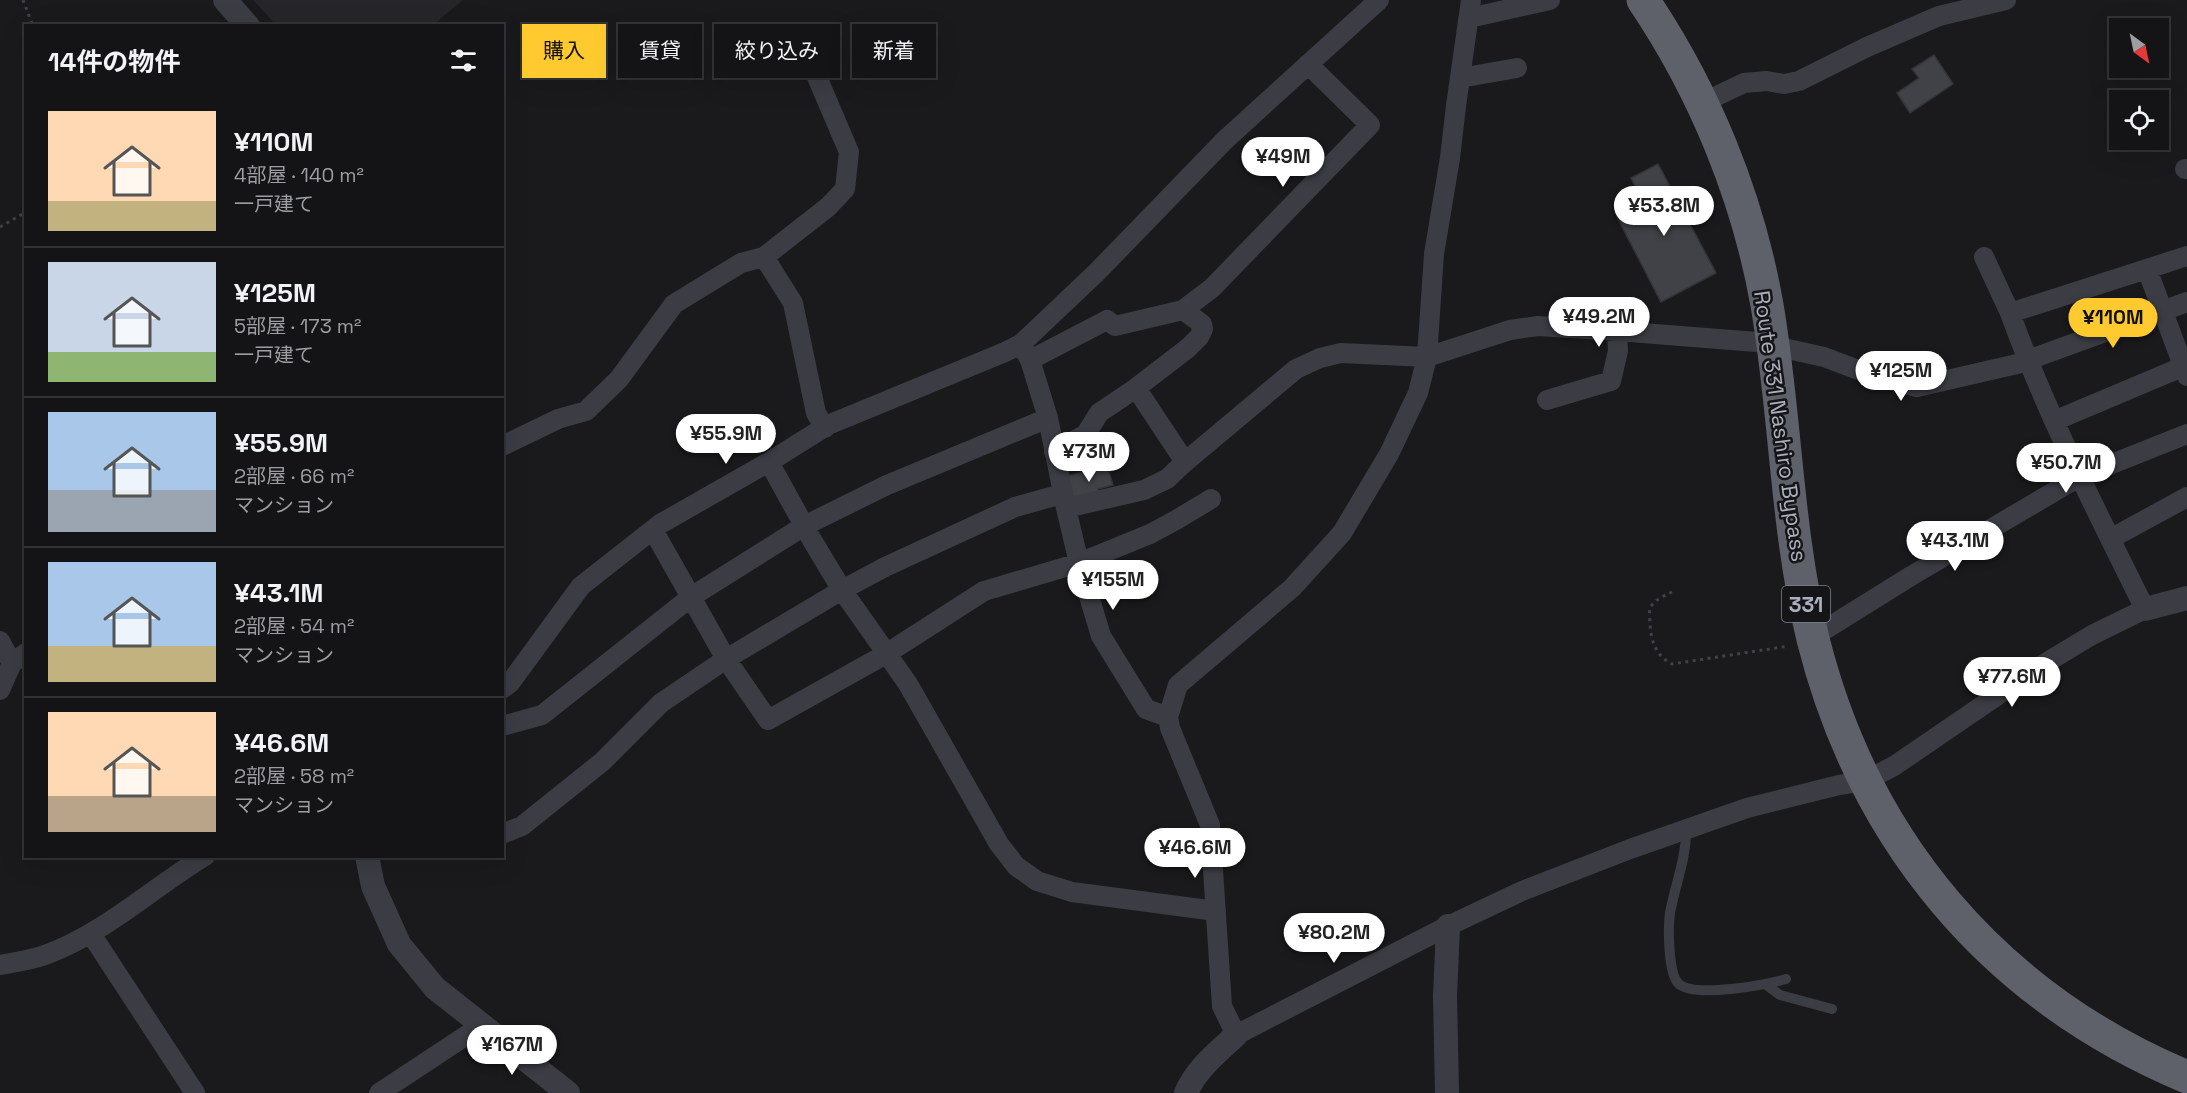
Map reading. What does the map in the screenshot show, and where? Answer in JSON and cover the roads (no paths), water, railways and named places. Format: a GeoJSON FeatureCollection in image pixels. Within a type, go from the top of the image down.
{"type":"FeatureCollection","features":[{"type":"Feature","properties":{"kind":"highway","name":"Route 331 Nashiro Bypass"},"geometry":{"type":"LineString","coordinates":[[1643,0],[1677,55],[1702,103],[1719,143],[1747,225],[1764,291],[1773,346],[1795,533],[1813,637],[1828,688],[1850,748],[1866,782],[1899,840],[1949,908],[2010,969],[2045,997],[2093,1029],[2157,1064],[2187,1077]]}},
{"type":"Feature","properties":{"kind":"street"},"geometry":{"type":"LineString","coordinates":[[225,0],[247,24]]}},
{"type":"Feature","properties":{"kind":"street"},"geometry":{"type":"LineString","coordinates":[[1026,352],[1097,272],[1225,140],[1379,0]]}},
{"type":"Feature","properties":{"kind":"street"},"geometry":{"type":"LineString","coordinates":[[1236,1035],[1222,1006],[1210,825],[1185,767],[1168,717],[1178,685],[1292,588],[1342,533],[1389,454],[1418,393],[1427,357],[1434,254],[1450,158],[1470,9],[1550,0]]}},
{"type":"Feature","properties":{"kind":"street"},"geometry":{"type":"LineString","coordinates":[[1702,103],[1744,83],[1767,81],[1784,84],[1799,81],[1867,47],[1940,16],[2007,0]]}},
{"type":"Feature","properties":{"kind":"street"},"geometry":{"type":"LineString","coordinates":[[504,688],[510,683],[580,586],[653,530],[825,428],[1005,352],[1026,352],[1107,320],[1115,326],[1183,310],[1212,288],[1370,125],[1308,64]]}},
{"type":"Feature","properties":{"kind":"street"},"geometry":{"type":"LineString","coordinates":[[1460,78],[1517,68]]}},
{"type":"Feature","properties":{"kind":"street"},"geometry":{"type":"LineString","coordinates":[[504,445],[558,419],[586,411],[619,380],[674,304],[741,263],[764,257],[828,207],[845,189],[849,152],[817,78]]}},
{"type":"Feature","properties":{"kind":"street"},"geometry":{"type":"LineString","coordinates":[[1984,256],[2079,477],[2145,609]]}},
{"type":"Feature","properties":{"kind":"street"},"geometry":{"type":"LineString","coordinates":[[2010,313],[2187,256]]}},
{"type":"Feature","properties":{"kind":"street"},"geometry":{"type":"LineString","coordinates":[[764,257],[793,303],[816,413],[825,428]]}},
{"type":"Feature","properties":{"kind":"street"},"geometry":{"type":"LineString","coordinates":[[2054,421],[2186,369],[2147,269]]}},
{"type":"Feature","properties":{"kind":"street"},"geometry":{"type":"LineString","coordinates":[[504,833],[522,826],[602,762],[661,703],[726,659],[842,590],[885,567],[1015,507],[1144,490],[1167,479],[1296,369],[1320,358],[1341,353],[1427,357],[1510,330],[1538,326],[1757,342],[1824,357],[1869,374],[1917,387],[2027,360],[2187,302]]}},
{"type":"Feature","properties":{"kind":"street"},"geometry":{"type":"LineString","coordinates":[[1054,452],[1086,434],[1099,412],[1136,388],[1199,337],[1203,329],[1202,324],[1183,310]]}},
{"type":"Feature","properties":{"kind":"street"},"geometry":{"type":"LineString","coordinates":[[1547,400],[1611,381],[1618,351],[1617,331]]}},
{"type":"Feature","properties":{"kind":"street"},"geometry":{"type":"LineString","coordinates":[[1026,352],[1048,418],[1079,563],[1101,636],[1146,709],[1168,717]]}},
{"type":"Feature","properties":{"kind":"street"},"geometry":{"type":"LineString","coordinates":[[1136,388],[1185,462]]}},
{"type":"Feature","properties":{"kind":"street"},"geometry":{"type":"LineString","coordinates":[[504,725],[542,715],[691,597],[804,526],[887,484],[1048,418]]}},
{"type":"Feature","properties":{"kind":"street"},"geometry":{"type":"LineString","coordinates":[[1813,637],[2079,477],[2187,434]]}},
{"type":"Feature","properties":{"kind":"street"},"geometry":{"type":"LineString","coordinates":[[770,462],[842,590],[908,684],[999,844],[1016,866],[1037,881],[1072,892],[1216,911]]}},
{"type":"Feature","properties":{"kind":"street"},"geometry":{"type":"LineString","coordinates":[[2110,538],[2187,497]]}},
{"type":"Feature","properties":{"kind":"street"},"geometry":{"type":"LineString","coordinates":[[653,530],[726,659],[768,720],[886,654],[984,591],[1079,563],[1150,534],[1211,499]]}},
{"type":"Feature","properties":{"kind":"street"},"geometry":{"type":"LineString","coordinates":[[1186,1093],[1190,1083],[1212,1057],[1236,1035],[1448,926],[1522,891],[1686,828],[1747,808],[1839,785],[1866,782],[1894,766],[2039,667],[2092,635],[2145,609],[2187,598]]}},
{"type":"Feature","properties":{"kind":"street"},"geometry":{"type":"LineString","coordinates":[[0,641],[19,658],[0,690]]}},
{"type":"Feature","properties":{"kind":"street"},"geometry":{"type":"LineString","coordinates":[[0,965],[44,956],[91,934],[172,876],[202,858]]}},
{"type":"Feature","properties":{"kind":"street"},"geometry":{"type":"LineString","coordinates":[[367,858],[373,886],[399,944],[435,988],[568,1093]]}},
{"type":"Feature","properties":{"kind":"street"},"geometry":{"type":"LineString","coordinates":[[1447,1093],[1445,996],[1448,926]]}},
{"type":"Feature","properties":{"kind":"street"},"geometry":{"type":"LineString","coordinates":[[91,934],[195,1093]]}},
{"type":"Feature","properties":{"kind":"street"},"geometry":{"type":"LineString","coordinates":[[379,1093],[482,1025]]}},
{"type":"Feature","properties":{"kind":"lane"},"geometry":{"type":"LineString","coordinates":[[1686,828],[1686,841],[1670,915],[1672,972],[1679,984],[1694,991],[1765,984],[1786,979]]}},
{"type":"Feature","properties":{"kind":"lane"},"geometry":{"type":"LineString","coordinates":[[1765,984],[1780,995],[1832,1009]]}}]}
